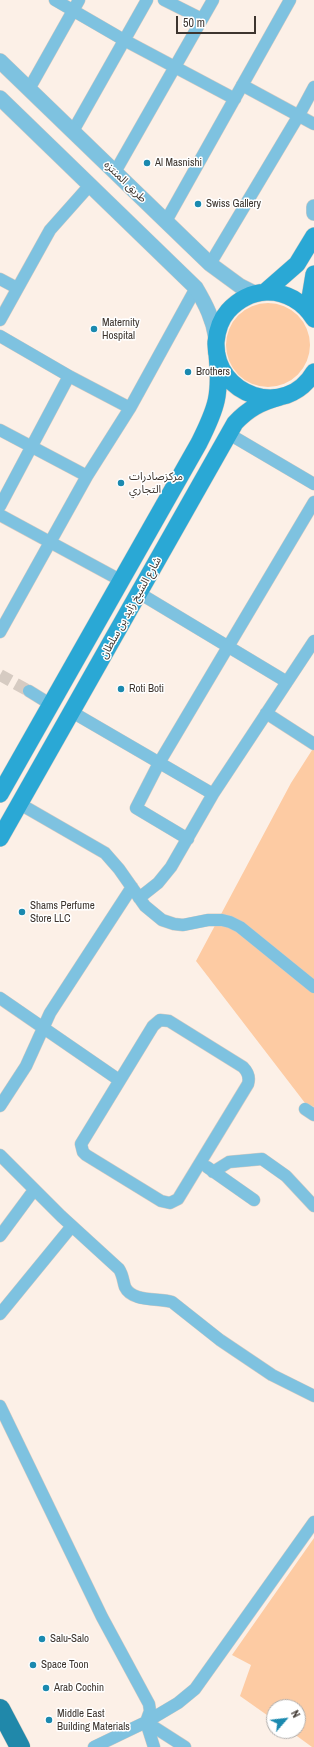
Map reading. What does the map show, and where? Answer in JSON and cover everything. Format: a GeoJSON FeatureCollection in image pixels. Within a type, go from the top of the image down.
{"type":"FeatureCollection","features":[{"type":"Feature","properties":{"kind":"highway"},"geometry":{"type":"LineString","coordinates":[[0,1709],[20,1747]]}},
{"type":"Feature","properties":{"kind":"main road"},"geometry":{"type":"LineString","coordinates":[[280,397],[259,397],[239,389],[225,374],[217,346],[222,321],[230,310],[240,301],[260,293],[297,264],[314,236]]}},
{"type":"Feature","properties":{"kind":"main road"},"geometry":{"type":"LineString","coordinates":[[312,316],[310,298],[314,274]]}},
{"type":"Feature","properties":{"kind":"main road"},"geometry":{"type":"LineString","coordinates":[[260,293],[278,293],[291,297],[298,301],[312,316]]}},
{"type":"Feature","properties":{"kind":"main road","name":"شارع الشيخ زايد بن سلطان"},"geometry":{"type":"LineString","coordinates":[[0,794],[199,443],[213,415],[218,396],[220,378],[217,346]]}},
{"type":"Feature","properties":{"kind":"main road"},"geometry":{"type":"LineString","coordinates":[[308,386],[314,372]]}},
{"type":"Feature","properties":{"kind":"main road","name":"شارع الشيخ زايد بن سلطان"},"geometry":{"type":"LineString","coordinates":[[0,838],[235,423],[243,414],[264,402],[308,386]]}},
{"type":"Feature","properties":{"kind":"street"},"geometry":{"type":"LineString","coordinates":[[55,0],[76,5],[124,40],[235,99]]}},
{"type":"Feature","properties":{"kind":"street"},"geometry":{"type":"LineString","coordinates":[[73,131],[147,0]]}},
{"type":"Feature","properties":{"kind":"street"},"geometry":{"type":"LineString","coordinates":[[164,0],[202,19]]}},
{"type":"Feature","properties":{"kind":"street"},"geometry":{"type":"LineString","coordinates":[[115,172],[213,0]]}},
{"type":"Feature","properties":{"kind":"street"},"geometry":{"type":"LineString","coordinates":[[166,221],[290,0]]}},
{"type":"Feature","properties":{"kind":"street"},"geometry":{"type":"LineString","coordinates":[[29,89],[76,5]]}},
{"type":"Feature","properties":{"kind":"street","name":"طريق المنتزه"},"geometry":{"type":"LineString","coordinates":[[0,61],[210,264],[240,286],[260,293]]}},
{"type":"Feature","properties":{"kind":"street"},"geometry":{"type":"LineString","coordinates":[[242,85],[314,124]]}},
{"type":"Feature","properties":{"kind":"street"},"geometry":{"type":"LineString","coordinates":[[210,264],[299,115],[314,87]]}},
{"type":"Feature","properties":{"kind":"street"},"geometry":{"type":"LineString","coordinates":[[0,98],[196,288],[214,323],[217,346]]}},
{"type":"Feature","properties":{"kind":"street"},"geometry":{"type":"LineString","coordinates":[[0,320],[50,230],[90,185]]}},
{"type":"Feature","properties":{"kind":"street"},"geometry":{"type":"LineString","coordinates":[[314,206],[314,213]]}},
{"type":"Feature","properties":{"kind":"street"},"geometry":{"type":"LineString","coordinates":[[0,279],[17,288]]}},
{"type":"Feature","properties":{"kind":"street"},"geometry":{"type":"LineString","coordinates":[[0,632],[87,476],[130,408],[196,288]]}},
{"type":"Feature","properties":{"kind":"street"},"geometry":{"type":"LineString","coordinates":[[0,336],[69,376],[130,408]]}},
{"type":"Feature","properties":{"kind":"street"},"geometry":{"type":"LineString","coordinates":[[0,506],[69,376]]}},
{"type":"Feature","properties":{"kind":"street"},"geometry":{"type":"LineString","coordinates":[[0,430],[87,476]]}},
{"type":"Feature","properties":{"kind":"street"},"geometry":{"type":"LineString","coordinates":[[229,434],[314,484]]}},
{"type":"Feature","properties":{"kind":"street"},"geometry":{"type":"LineString","coordinates":[[188,839],[136,808],[159,763],[314,502]]}},
{"type":"Feature","properties":{"kind":"street"},"geometry":{"type":"LineString","coordinates":[[0,515],[51,541],[120,580]]}},
{"type":"Feature","properties":{"kind":"street"},"geometry":{"type":"LineString","coordinates":[[139,593],[287,682]]}},
{"type":"Feature","properties":{"kind":"street"},"geometry":{"type":"LineString","coordinates":[[139,898],[158,882],[172,867],[213,794],[266,713],[312,647]]}},
{"type":"Feature","properties":{"kind":"street"},"geometry":{"type":"LineString","coordinates":[[29,691],[50,704]]}},
{"type":"Feature","properties":{"kind":"street"},"geometry":{"type":"LineString","coordinates":[[72,712],[213,794]]}},
{"type":"Feature","properties":{"kind":"street"},"geometry":{"type":"LineString","coordinates":[[266,713],[314,744]]}},
{"type":"Feature","properties":{"kind":"street"},"geometry":{"type":"LineString","coordinates":[[20,804],[105,853],[120,869],[139,898],[162,920],[174,924],[191,924],[216,920],[230,922],[240,927],[314,987]]}},
{"type":"Feature","properties":{"kind":"street"},"geometry":{"type":"LineString","coordinates":[[0,1106],[26,1066],[54,1007],[132,887]]}},
{"type":"Feature","properties":{"kind":"street"},"geometry":{"type":"LineString","coordinates":[[0,998],[119,1080]]}},
{"type":"Feature","properties":{"kind":"street"},"geometry":{"type":"LineString","coordinates":[[160,1020],[169,1021],[246,1071],[249,1075],[248,1084],[199,1162],[178,1199],[170,1203],[165,1203],[83,1152],[81,1144],[82,1140],[153,1026],[160,1020]]}},
{"type":"Feature","properties":{"kind":"street"},"geometry":{"type":"LineString","coordinates":[[0,1155],[34,1190],[119,1269],[123,1275],[125,1287],[130,1293],[136,1297],[172,1302],[220,1340],[272,1375],[314,1396]]}},
{"type":"Feature","properties":{"kind":"street"},"geometry":{"type":"LineString","coordinates":[[213,1172],[229,1162],[262,1159],[286,1176],[314,1206]]}},
{"type":"Feature","properties":{"kind":"street"},"geometry":{"type":"LineString","coordinates":[[199,1162],[254,1200]]}},
{"type":"Feature","properties":{"kind":"street"},"geometry":{"type":"LineString","coordinates":[[0,1236],[34,1190]]}},
{"type":"Feature","properties":{"kind":"street"},"geometry":{"type":"LineString","coordinates":[[0,1314],[72,1226]]}},
{"type":"Feature","properties":{"kind":"street"},"geometry":{"type":"LineString","coordinates":[[0,1406],[102,1617],[149,1704],[150,1711],[146,1722],[154,1747]]}},
{"type":"Feature","properties":{"kind":"street"},"geometry":{"type":"LineString","coordinates":[[94,1747],[146,1722],[178,1703],[195,1689],[314,1522]]}},
{"type":"Feature","properties":{"kind":"street"},"geometry":{"type":"LineString","coordinates":[[146,1722],[185,1747]]}},
{"type":"Feature","properties":{"kind":"shaded area"},"geometry":{"type":"Polygon","coordinates":[[[268,303],[284,306],[298,315],[307,329],[310,345],[307,361],[298,375],[284,384],[268,387],[252,384],[238,375],[229,361],[226,345],[229,329],[238,315],[252,306],[268,303]]]}},
{"type":"Feature","properties":{"kind":"shaded area"},"geometry":{"type":"Polygon","coordinates":[[[314,747],[314,1107],[305,1103],[196,961],[291,783],[314,747]]]}},
{"type":"Feature","properties":{"kind":"shaded area"},"geometry":{"type":"Polygon","coordinates":[[[314,1538],[314,1747],[301,1739],[306,1739],[306,1699],[266,1699],[266,1714],[240,1696],[251,1665],[232,1655],[314,1538]]]}},
{"type":"Feature","properties":{"kind":"tunnel"},"geometry":{"type":"LineString","coordinates":[[0,675],[29,691]]}},
{"type":"Feature","properties":{"kind":"place","name":"Al Masnishi"},"geometry":{"type":"Point","coordinates":[147,163]}},
{"type":"Feature","properties":{"kind":"place","name":"Swiss Gallery"},"geometry":{"type":"Point","coordinates":[198,204]}},
{"type":"Feature","properties":{"kind":"place","name":"Maternity Hospital"},"geometry":{"type":"Point","coordinates":[94,329]}},
{"type":"Feature","properties":{"kind":"place","name":"Brothers"},"geometry":{"type":"Point","coordinates":[188,372]}},
{"type":"Feature","properties":{"kind":"place","name":"مركزصادرات التجاري"},"geometry":{"type":"Point","coordinates":[121,483]}},
{"type":"Feature","properties":{"kind":"place","name":"Roti Boti"},"geometry":{"type":"Point","coordinates":[121,689]}},
{"type":"Feature","properties":{"kind":"place","name":"Shams Perfume Store LLC"},"geometry":{"type":"Point","coordinates":[22,912]}},
{"type":"Feature","properties":{"kind":"place","name":"Salu-Salo"},"geometry":{"type":"Point","coordinates":[42,1639]}},
{"type":"Feature","properties":{"kind":"place","name":"Space Toon"},"geometry":{"type":"Point","coordinates":[33,1665]}},
{"type":"Feature","properties":{"kind":"place","name":"Arab Cochin"},"geometry":{"type":"Point","coordinates":[46,1688]}},
{"type":"Feature","properties":{"kind":"place","name":"Middle East Building Materials"},"geometry":{"type":"Point","coordinates":[49,1720]}}]}
